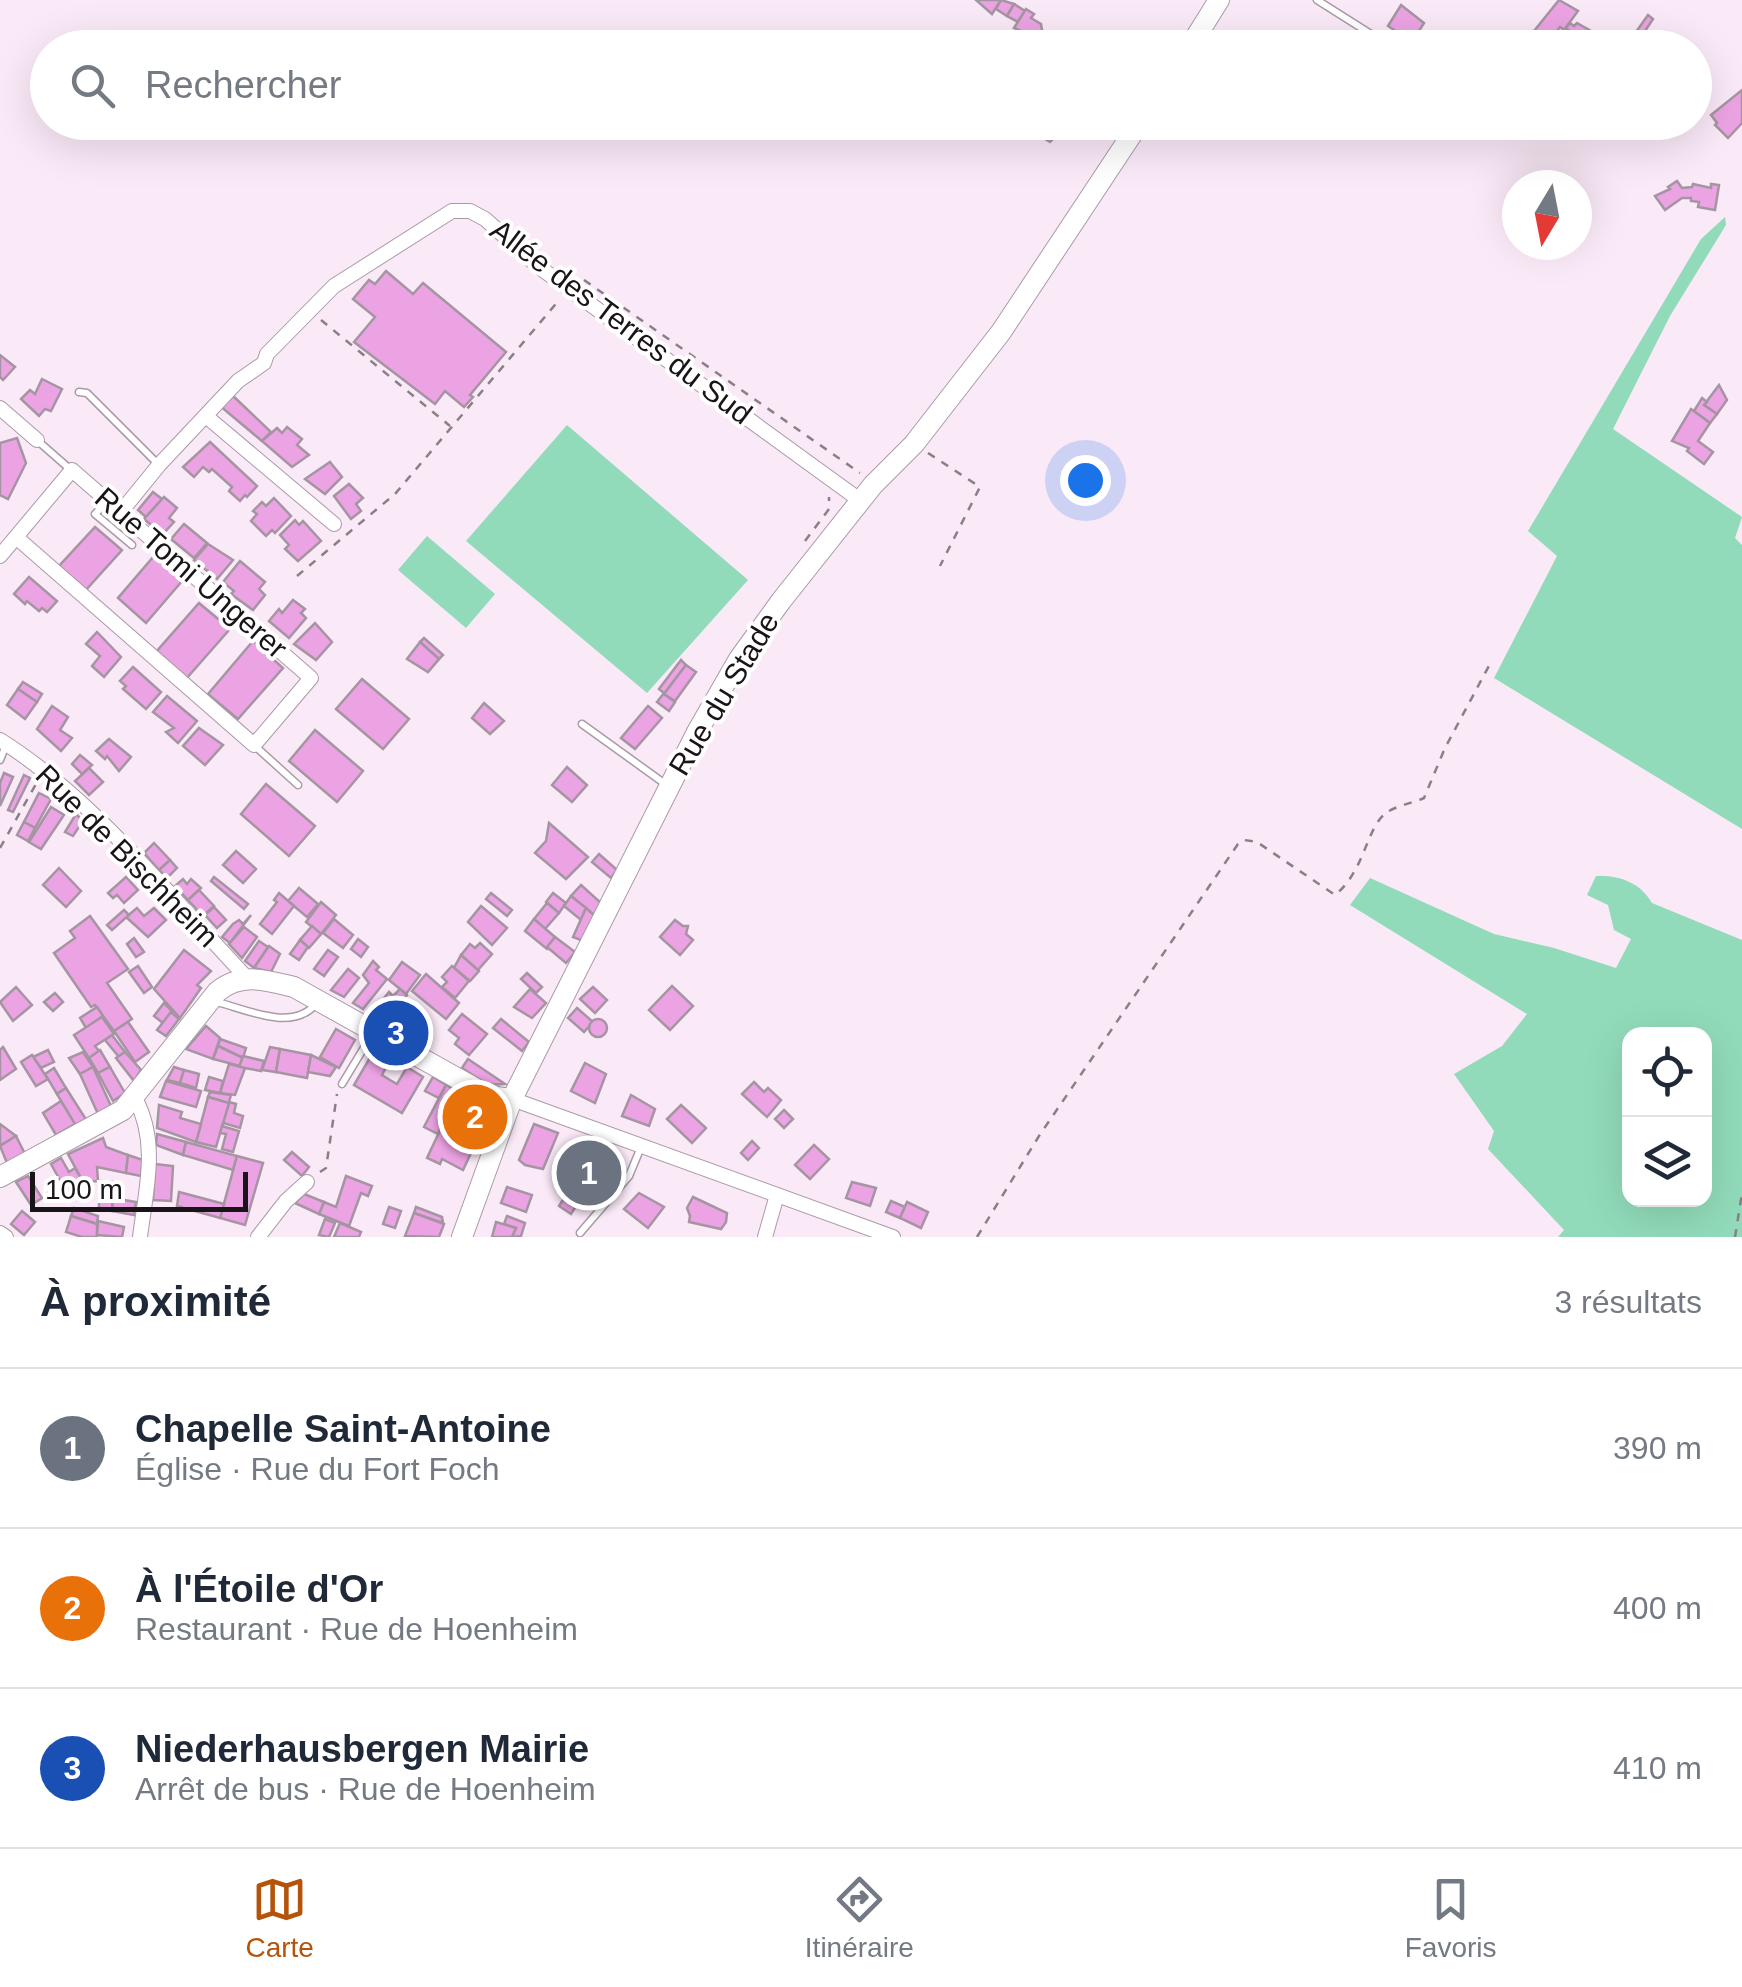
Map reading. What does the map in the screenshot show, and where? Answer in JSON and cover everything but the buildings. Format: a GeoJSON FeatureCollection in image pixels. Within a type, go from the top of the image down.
{"type":"FeatureCollection","features":[{"type":"Feature","properties":{"kind":"street"},"geometry":{"type":"LineString","coordinates":[[1200,30],[1218,0]]}},
{"type":"Feature","properties":{"kind":"street","name":"Rue du Stade"},"geometry":{"type":"LineString","coordinates":[[462,1237],[512,1099],[669,787],[739,659],[780,601],[867,493],[914,444],[1001,332],[1128,140]]}},
{"type":"Feature","properties":{"kind":"street","name":"Allée des Terres du Sud"},"geometry":{"type":"LineString","coordinates":[[120,513],[238,380],[264,364],[267,354],[334,286],[452,211],[470,211],[485,219],[568,289],[867,493]]}},
{"type":"Feature","properties":{"kind":"street"},"geometry":{"type":"LineString","coordinates":[[0,408],[37,440]]}},
{"type":"Feature","properties":{"kind":"street"},"geometry":{"type":"LineString","coordinates":[[207,416],[334,524]]}},
{"type":"Feature","properties":{"kind":"street"},"geometry":{"type":"LineString","coordinates":[[0,556],[72,470]]}},
{"type":"Feature","properties":{"kind":"street","name":"Rue Tomi Ungerer"},"geometry":{"type":"LineString","coordinates":[[72,470],[311,678],[254,745]]}},
{"type":"Feature","properties":{"kind":"street"},"geometry":{"type":"LineString","coordinates":[[16,537],[254,745]]}},
{"type":"Feature","properties":{"kind":"street","name":"Rue de Bischheim"},"geometry":{"type":"LineString","coordinates":[[3,742],[47,773],[92,814],[248,978]]}},
{"type":"Feature","properties":{"kind":"street"},"geometry":{"type":"LineString","coordinates":[[0,1177],[104,1124],[135,1098],[210,1001],[230,982],[248,978],[294,987],[488,1096],[512,1099],[893,1237]]}},
{"type":"Feature","properties":{"kind":"street"},"geometry":{"type":"LineString","coordinates":[[135,1098],[147,1122],[150,1160],[140,1237]]}},
{"type":"Feature","properties":{"kind":"street"},"geometry":{"type":"LineString","coordinates":[[258,1237],[307,1182]]}},
{"type":"Feature","properties":{"kind":"street"},"geometry":{"type":"LineString","coordinates":[[765,1237],[777,1195]]}},
{"type":"Feature","properties":{"kind":"lane"},"geometry":{"type":"LineString","coordinates":[[1317,0],[1364,30]]}},
{"type":"Feature","properties":{"kind":"lane"},"geometry":{"type":"LineString","coordinates":[[79,392],[87,393],[159,465]]}},
{"type":"Feature","properties":{"kind":"lane","name":"Rue Tomi Ungerer"},"geometry":{"type":"LineString","coordinates":[[37,440],[72,470]]}},
{"type":"Feature","properties":{"kind":"lane"},"geometry":{"type":"LineString","coordinates":[[107,501],[95,514],[132,545]]}},
{"type":"Feature","properties":{"kind":"lane"},"geometry":{"type":"LineString","coordinates":[[582,724],[669,787]]}},
{"type":"Feature","properties":{"kind":"lane"},"geometry":{"type":"LineString","coordinates":[[0,760],[3,742]]}},
{"type":"Feature","properties":{"kind":"lane"},"geometry":{"type":"LineString","coordinates":[[254,745],[298,785]]}},
{"type":"Feature","properties":{"kind":"lane"},"geometry":{"type":"LineString","coordinates":[[210,1001],[292,1020],[308,1013],[319,1000]]}},
{"type":"Feature","properties":{"kind":"lane"},"geometry":{"type":"LineString","coordinates":[[342,1084],[374,1031]]}},
{"type":"Feature","properties":{"kind":"lane"},"geometry":{"type":"LineString","coordinates":[[580,1232],[629,1176],[642,1146]]}},
{"type":"Feature","properties":{"kind":"path"},"geometry":{"type":"LineString","coordinates":[[297,576],[395,494],[578,279],[587,281],[831,450],[867,493]]}},
{"type":"Feature","properties":{"kind":"path"},"geometry":{"type":"LineString","coordinates":[[310,310],[452,426]]}},
{"type":"Feature","properties":{"kind":"path"},"geometry":{"type":"LineString","coordinates":[[914,444],[980,488],[940,566]]}},
{"type":"Feature","properties":{"kind":"path"},"geometry":{"type":"LineString","coordinates":[[802,548],[828,509],[829,490]]}},
{"type":"Feature","properties":{"kind":"path"},"geometry":{"type":"LineString","coordinates":[[976,1237],[1018,1168],[1238,844],[1244,840],[1257,842],[1334,895],[1357,871],[1378,822],[1387,811],[1424,798],[1491,662]]}},
{"type":"Feature","properties":{"kind":"path"},"geometry":{"type":"LineString","coordinates":[[0,848],[29,793],[47,773]]}},
{"type":"Feature","properties":{"kind":"path"},"geometry":{"type":"LineString","coordinates":[[307,1182],[326,1168],[334,1098]]}},
{"type":"Feature","properties":{"kind":"path"},"geometry":{"type":"LineString","coordinates":[[1736,1237],[1742,1193]]}},
{"type":"Feature","properties":{"kind":"green space"},"geometry":{"type":"Polygon","coordinates":[[[1725,217],[1726,225],[1670,316],[1613,429],[1742,517],[1735,538],[1742,545],[1742,829],[1494,678],[1557,556],[1528,531],[1701,239],[1725,217]]]}},
{"type":"Feature","properties":{"kind":"green space"},"geometry":{"type":"Polygon","coordinates":[[[567,425],[748,580],[647,693],[466,541],[567,425]]]}},
{"type":"Feature","properties":{"kind":"green space"},"geometry":{"type":"Polygon","coordinates":[[[427,536],[495,594],[466,628],[398,570],[427,536]]]}},
{"type":"Feature","properties":{"kind":"green space"},"geometry":{"type":"Polygon","coordinates":[[[1596,876],[1635,885],[1652,903],[1742,940],[1742,1237],[1558,1237],[1564,1230],[1488,1149],[1494,1131],[1454,1074],[1502,1046],[1527,1014],[1350,905],[1370,878],[1494,934],[1616,968],[1631,939],[1614,930],[1608,905],[1587,895],[1596,876]]]}},
{"type":"Feature","properties":{"kind":"place","name":"Niederhausbergen Mairie"},"geometry":{"type":"Point","coordinates":[396,1033]}},
{"type":"Feature","properties":{"kind":"place","name":"À l'Étoile d'Or"},"geometry":{"type":"Point","coordinates":[475,1117]}},
{"type":"Feature","properties":{"kind":"place","name":"Chapelle Saint-Antoine"},"geometry":{"type":"Point","coordinates":[589,1173]}}]}
